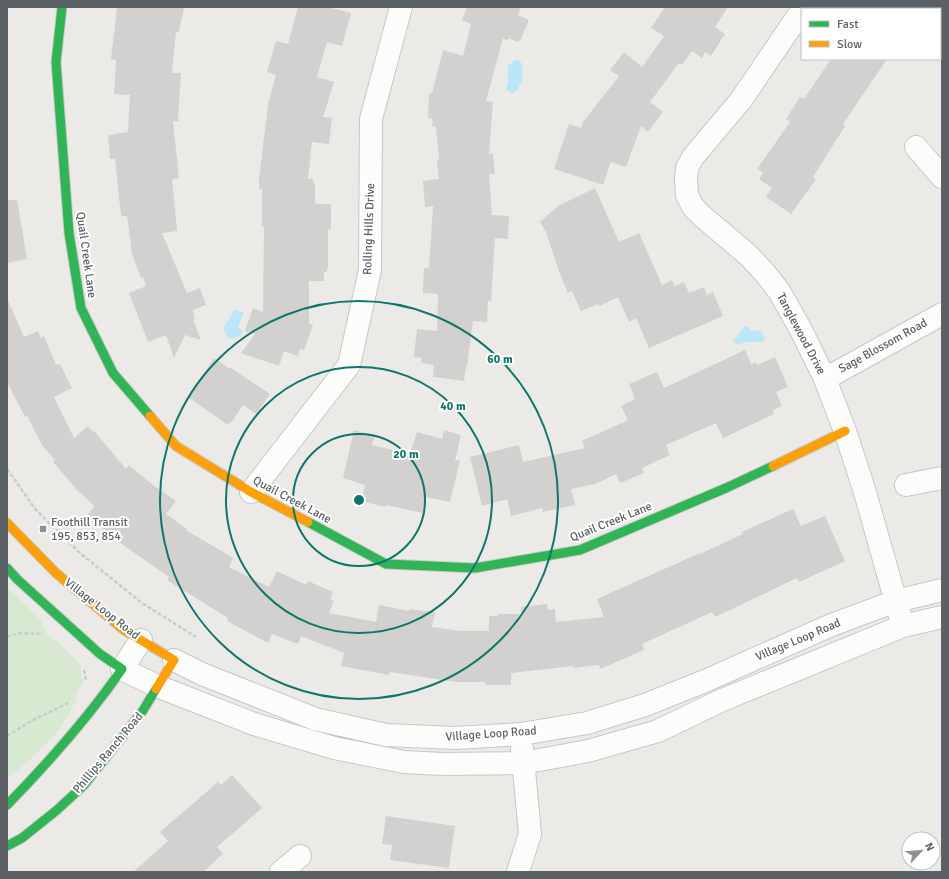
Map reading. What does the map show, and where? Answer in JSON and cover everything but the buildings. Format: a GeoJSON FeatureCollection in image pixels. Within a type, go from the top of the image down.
{"type":"FeatureCollection","features":[{"type":"Feature","properties":{"kind":"street","name":"Quail Creek Lane"},"geometry":{"type":"LineString","coordinates":[[62,7],[56,62],[69,233],[81,308],[113,373],[176,446],[251,492],[386,564],[476,568],[580,550],[726,488],[845,430]]}},
{"type":"Feature","properties":{"kind":"street","name":"Rolling Hills Drive"},"geometry":{"type":"LineString","coordinates":[[251,492],[349,365],[370,270],[371,119],[401,7]]}},
{"type":"Feature","properties":{"kind":"street","name":"Tanglewood Drive"},"geometry":{"type":"LineString","coordinates":[[801,12],[741,100],[693,157],[687,168],[687,195],[693,207],[748,255],[764,272],[778,291],[801,330],[824,379],[845,430],[864,489],[903,626]]}},
{"type":"Feature","properties":{"kind":"street"},"geometry":{"type":"LineString","coordinates":[[916,147],[942,177]]}},
{"type":"Feature","properties":{"kind":"street","name":"Sage Blossom Road"},"geometry":{"type":"LineString","coordinates":[[824,379],[942,314]]}},
{"type":"Feature","properties":{"kind":"street"},"geometry":{"type":"LineString","coordinates":[[906,485],[942,478]]}},
{"type":"Feature","properties":{"kind":"street","name":"Village Loop Road"},"geometry":{"type":"LineString","coordinates":[[7,523],[56,573],[124,630],[174,660],[202,674],[315,719],[386,735],[456,738],[521,734],[587,723],[646,705],[705,681],[829,626],[896,601],[942,590]]}},
{"type":"Feature","properties":{"kind":"street"},"geometry":{"type":"LineString","coordinates":[[7,568],[18,580],[100,654],[122,669],[157,686],[254,724],[334,748],[404,762],[442,764],[523,763],[588,751],[658,731],[720,701],[903,626],[942,617]]}},
{"type":"Feature","properties":{"kind":"street"},"geometry":{"type":"LineString","coordinates":[[7,805],[48,763],[100,701],[141,640]]}},
{"type":"Feature","properties":{"kind":"street","name":"Phillips Ranch Road"},"geometry":{"type":"LineString","coordinates":[[7,846],[22,838],[34,829],[84,785],[142,712],[174,660]]}},
{"type":"Feature","properties":{"kind":"street"},"geometry":{"type":"LineString","coordinates":[[518,872],[530,834],[521,734]]}},
{"type":"Feature","properties":{"kind":"street"},"geometry":{"type":"LineString","coordinates":[[281,872],[300,856]]}},
{"type":"Feature","properties":{"kind":"path"},"geometry":{"type":"LineString","coordinates":[[7,469],[36,510],[81,554],[142,603],[196,637]]}},
{"type":"Feature","properties":{"kind":"path"},"geometry":{"type":"LineString","coordinates":[[7,637],[19,632],[48,634]]}},
{"type":"Feature","properties":{"kind":"path"},"geometry":{"type":"LineString","coordinates":[[83,663],[87,683]]}},
{"type":"Feature","properties":{"kind":"path"},"geometry":{"type":"LineString","coordinates":[[7,736],[31,720],[70,702]]}},
{"type":"Feature","properties":{"kind":"green space"},"geometry":{"type":"Polygon","coordinates":[[[7,587],[41,621],[48,635],[57,641],[80,664],[83,682],[75,696],[77,699],[59,730],[32,758],[7,779],[7,587]]]}},
{"type":"Feature","properties":{"kind":"water"},"geometry":{"type":"Polygon","coordinates":[[[515,60],[519,60],[521,63],[523,72],[521,82],[517,90],[514,93],[511,93],[506,89],[508,82],[508,66],[515,60]]]}},
{"type":"Feature","properties":{"kind":"water"},"geometry":{"type":"Polygon","coordinates":[[[235,309],[244,313],[238,327],[243,331],[240,336],[229,339],[223,329],[235,309]]]}},
{"type":"Feature","properties":{"kind":"water"},"geometry":{"type":"Polygon","coordinates":[[[745,326],[749,327],[751,330],[760,331],[765,340],[736,344],[733,341],[745,326]]]}},
{"type":"Feature","properties":{"kind":"traffic: fast"},"geometry":{"type":"LineString","coordinates":[[62,7],[56,62],[69,233],[81,308],[113,373],[150,416]]}},
{"type":"Feature","properties":{"kind":"traffic: fast"},"geometry":{"type":"LineString","coordinates":[[308,522],[386,564],[475,568],[580,550],[726,488],[773,466]]}},
{"type":"Feature","properties":{"kind":"traffic: fast"},"geometry":{"type":"LineString","coordinates":[[7,568],[18,580],[100,654],[122,669],[96,705],[68,739],[7,805]]}},
{"type":"Feature","properties":{"kind":"traffic: fast"},"geometry":{"type":"LineString","coordinates":[[7,846],[22,838],[57,810],[84,785],[142,712],[156,689]]}},
{"type":"Feature","properties":{"kind":"traffic: slow"},"geometry":{"type":"LineString","coordinates":[[150,416],[176,446],[251,492],[308,522]]}},
{"type":"Feature","properties":{"kind":"traffic: slow"},"geometry":{"type":"LineString","coordinates":[[773,466],[845,431]]}},
{"type":"Feature","properties":{"kind":"traffic: slow"},"geometry":{"type":"LineString","coordinates":[[7,523],[56,573],[124,630],[174,660],[156,689]]}},
{"type":"Feature","properties":{"kind":"place","name":"Foothill Transit 195, 853, 854"},"geometry":{"type":"Point","coordinates":[43,529]}}]}
